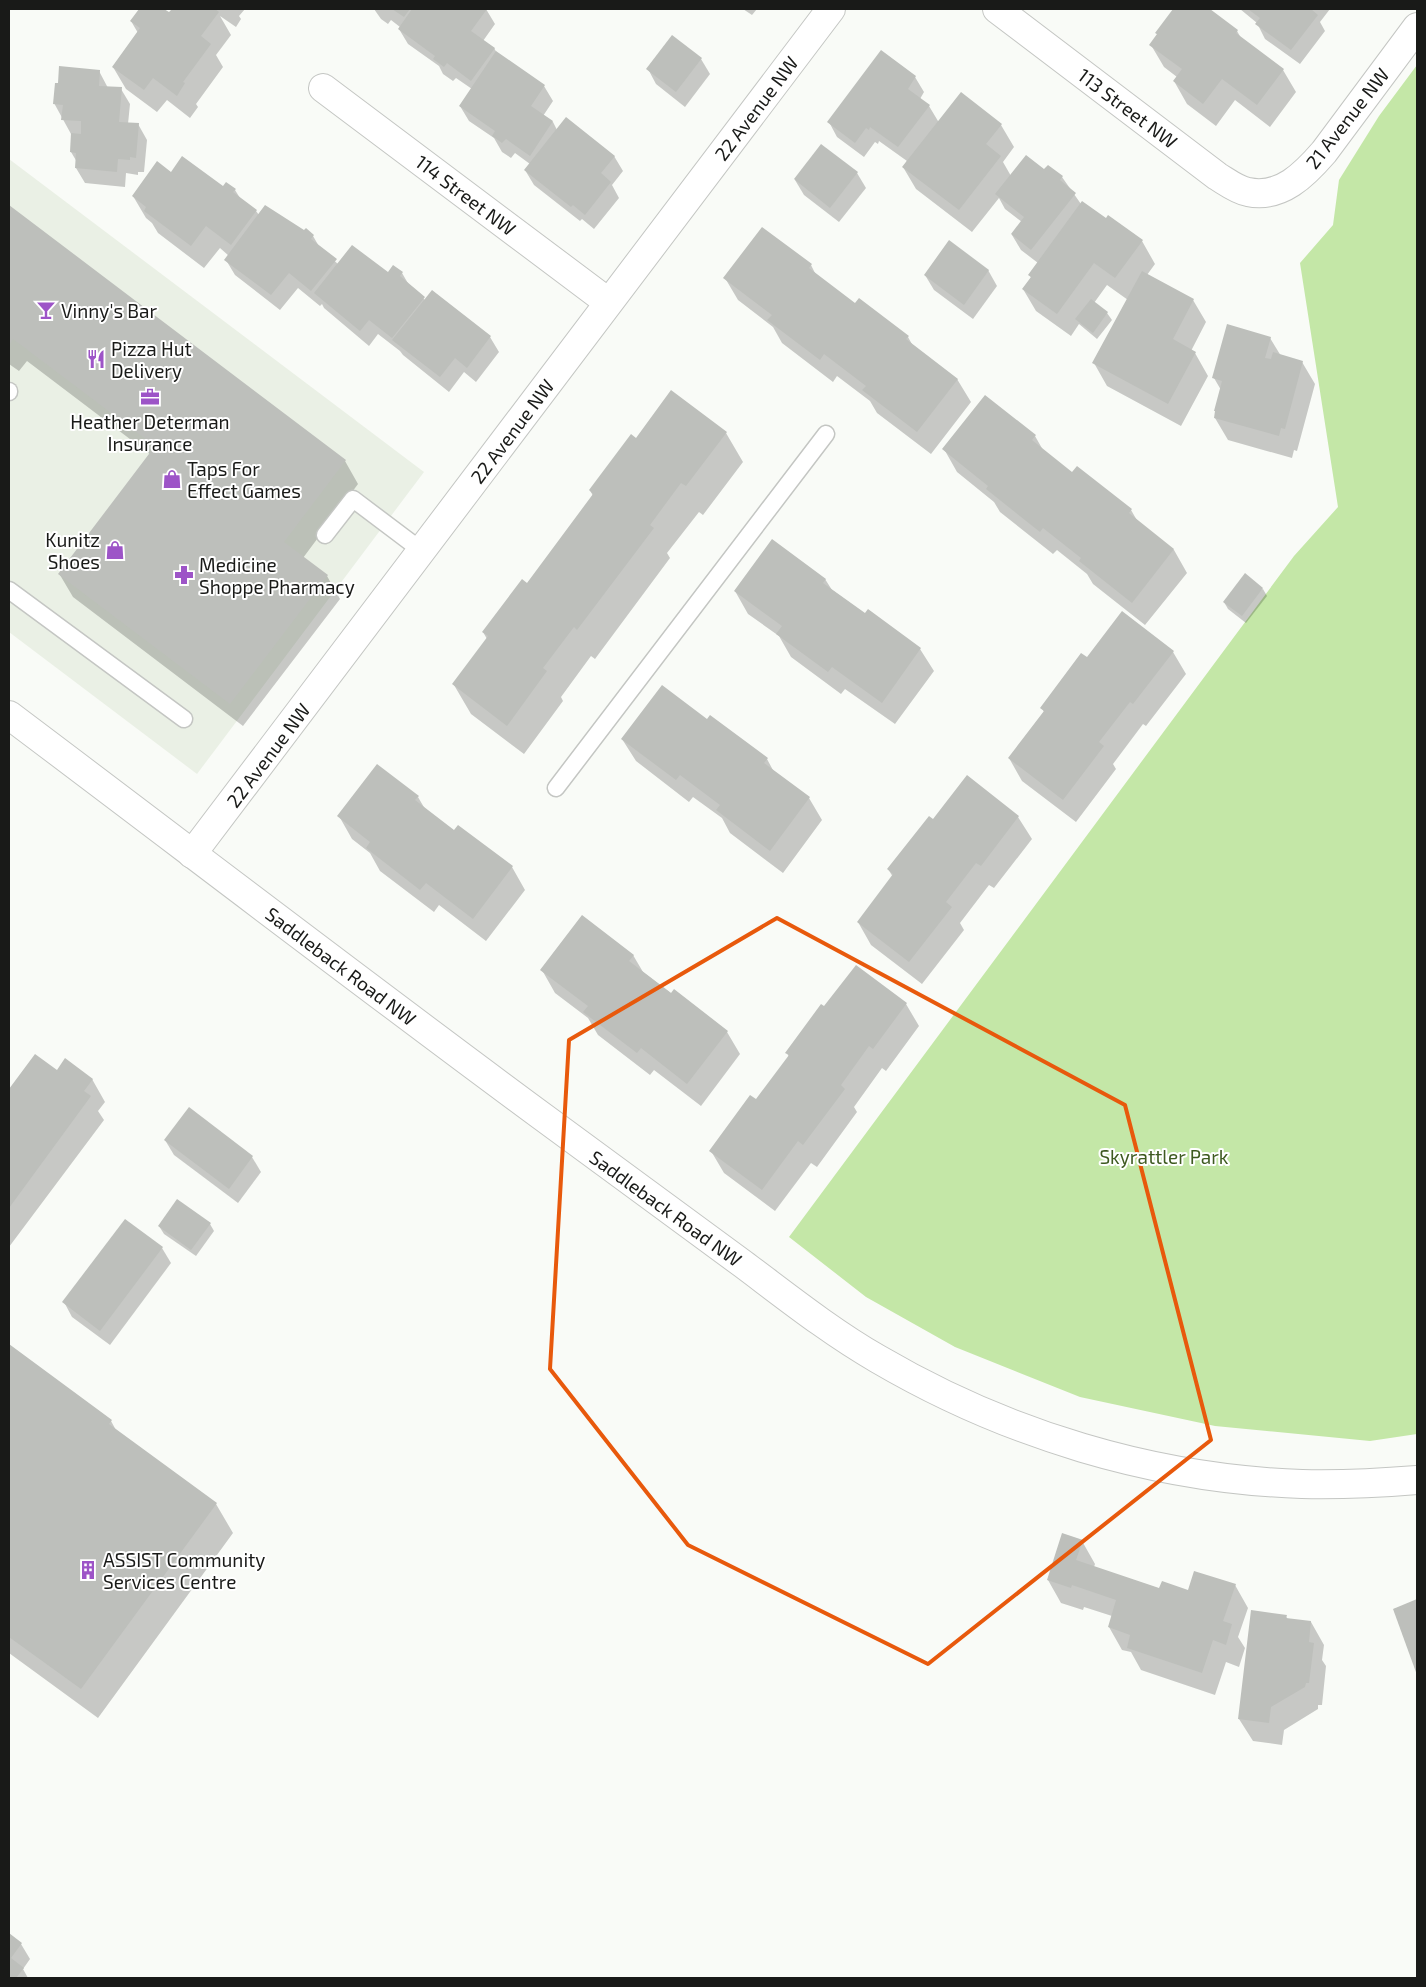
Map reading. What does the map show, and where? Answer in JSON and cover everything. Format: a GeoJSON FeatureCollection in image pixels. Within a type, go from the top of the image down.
{"type":"FeatureCollection","features":[{"type":"Feature","properties":{"kind":"street","name":"22 Avenue NW"},"geometry":{"type":"LineString","coordinates":[[192,854],[831,9]]}},
{"type":"Feature","properties":{"kind":"street","name":"113 Street NW"},"geometry":{"type":"LineString","coordinates":[[997,9],[1217,176],[1248,192],[1265,194]]}},
{"type":"Feature","properties":{"kind":"street","name":"21 Avenue NW"},"geometry":{"type":"LineString","coordinates":[[1265,194],[1297,180],[1310,169],[1417,27]]}},
{"type":"Feature","properties":{"kind":"street","name":"114 Street NW"},"geometry":{"type":"LineString","coordinates":[[323,88],[608,302]]}},
{"type":"Feature","properties":{"kind":"street","name":"Saddleback Road NW"},"geometry":{"type":"LineString","coordinates":[[9,714],[459,1055],[782,1293],[842,1336],[917,1381],[970,1407],[1024,1428],[1083,1449],[1149,1465],[1206,1476],[1300,1484],[1351,1484],[1417,1480]]}},
{"type":"Feature","properties":{"kind":"lane"},"geometry":{"type":"LineString","coordinates":[[556,788],[826,434]]}},
{"type":"Feature","properties":{"kind":"lane"},"geometry":{"type":"LineString","coordinates":[[325,535],[353,499],[422,551]]}},
{"type":"Feature","properties":{"kind":"lane"},"geometry":{"type":"LineString","coordinates":[[9,590],[184,719]]}},
{"type":"Feature","properties":{"kind":"highlighted area"},"geometry":{"type":"Polygon","coordinates":[[[777,918],[1125,1105],[1211,1440],[928,1664],[688,1545],[550,1369],[569,1040],[777,918]]]}},
{"type":"Feature","properties":{"kind":"shaded area"},"geometry":{"type":"Polygon","coordinates":[[[9,159],[424,472],[197,774],[9,632],[9,159]]]}},
{"type":"Feature","properties":{"kind":"green space","name":"Skyrattler Park"},"geometry":{"type":"Polygon","coordinates":[[[1417,65],[1417,1434],[1370,1441],[1215,1426],[1080,1397],[955,1347],[866,1297],[789,1237],[1294,556],[1338,507],[1300,263],[1333,225],[1339,180],[1379,116],[1417,65]]]}},
{"type":"Feature","properties":{"kind":"building"},"geometry":{"type":"Polygon","coordinates":[[[139,9],[164,9],[169,12],[172,9],[215,9],[219,12],[201,36],[211,44],[183,82],[185,83],[177,96],[153,78],[144,90],[112,67],[140,28],[130,21],[139,9]]]}},
{"type":"Feature","properties":{"kind":"building"},"geometry":{"type":"Polygon","coordinates":[[[392,9],[410,9],[404,17],[392,9]]]}},
{"type":"Feature","properties":{"kind":"building"},"geometry":{"type":"Polygon","coordinates":[[[412,9],[487,9],[471,31],[495,48],[471,81],[447,63],[444,67],[433,59],[435,56],[398,29],[412,9]]]}},
{"type":"Feature","properties":{"kind":"building"},"geometry":{"type":"Polygon","coordinates":[[[1173,9],[1210,9],[1238,30],[1236,33],[1284,69],[1257,105],[1222,79],[1203,104],[1173,81],[1182,69],[1149,45],[1157,34],[1155,33],[1173,9]]]}},
{"type":"Feature","properties":{"kind":"building"},"geometry":{"type":"Polygon","coordinates":[[[1248,9],[1311,9],[1318,15],[1291,50],[1255,24],[1260,18],[1248,9]]]}},
{"type":"Feature","properties":{"kind":"building"},"geometry":{"type":"Polygon","coordinates":[[[672,35],[702,58],[676,92],[646,69],[672,35]]]}},
{"type":"Feature","properties":{"kind":"building"},"geometry":{"type":"Polygon","coordinates":[[[881,50],[916,76],[908,89],[930,105],[898,147],[870,127],[869,130],[866,128],[855,143],[827,122],[881,50]]]}},
{"type":"Feature","properties":{"kind":"building"},"geometry":{"type":"Polygon","coordinates":[[[496,51],[545,85],[531,106],[553,121],[530,156],[506,139],[502,143],[492,136],[495,131],[459,106],[496,51]]]}},
{"type":"Feature","properties":{"kind":"building"},"geometry":{"type":"Polygon","coordinates":[[[59,66],[100,70],[99,86],[122,87],[119,122],[139,123],[136,158],[130,157],[130,160],[118,159],[117,172],[75,168],[76,153],[70,152],[71,133],[81,134],[81,121],[61,120],[63,105],[53,104],[55,83],[58,83],[59,66]]]}},
{"type":"Feature","properties":{"kind":"building"},"geometry":{"type":"Polygon","coordinates":[[[961,92],[1002,124],[986,144],[1001,156],[959,210],[902,167],[961,92]]]}},
{"type":"Feature","properties":{"kind":"building"},"geometry":{"type":"Polygon","coordinates":[[[566,117],[615,156],[601,173],[611,182],[585,215],[573,205],[571,207],[524,170],[566,117]]]}},
{"type":"Feature","properties":{"kind":"building"},"geometry":{"type":"Polygon","coordinates":[[[821,144],[858,172],[830,208],[794,179],[821,144]]]}},
{"type":"Feature","properties":{"kind":"building"},"geometry":{"type":"Polygon","coordinates":[[[1026,155],[1044,169],[1048,165],[1063,176],[1060,180],[1076,193],[1031,250],[1011,234],[1024,217],[995,194],[1026,155]]]}},
{"type":"Feature","properties":{"kind":"building"},"geometry":{"type":"Polygon","coordinates":[[[182,156],[223,186],[226,182],[236,189],[233,192],[257,210],[231,245],[206,226],[191,246],[144,211],[146,207],[132,196],[157,161],[171,172],[182,156]]]}},
{"type":"Feature","properties":{"kind":"building"},"geometry":{"type":"Polygon","coordinates":[[[1082,201],[1106,218],[1108,215],[1143,240],[1115,278],[1094,263],[1057,314],[1022,289],[1031,277],[1028,275],[1082,201]]]}},
{"type":"Feature","properties":{"kind":"building"},"geometry":{"type":"Polygon","coordinates":[[[9,205],[346,460],[284,542],[328,575],[230,704],[58,574],[155,446],[13,339],[9,345],[9,205]]]}},
{"type":"Feature","properties":{"kind":"building"},"geometry":{"type":"Polygon","coordinates":[[[265,205],[304,230],[306,228],[314,235],[311,239],[337,259],[311,291],[289,273],[271,295],[224,260],[265,205]]]}},
{"type":"Feature","properties":{"kind":"building"},"geometry":{"type":"Polygon","coordinates":[[[762,227],[812,264],[809,268],[855,303],[859,298],[909,336],[906,339],[958,379],[917,432],[862,390],[866,386],[824,354],[820,360],[767,320],[772,315],[723,278],[762,227]]]}},
{"type":"Feature","properties":{"kind":"building"},"geometry":{"type":"Polygon","coordinates":[[[949,240],[989,270],[964,305],[924,275],[949,240]]]}},
{"type":"Feature","properties":{"kind":"building"},"geometry":{"type":"Polygon","coordinates":[[[352,245],[388,272],[393,265],[403,272],[400,276],[425,297],[392,338],[369,320],[360,331],[314,293],[352,245]]]}},
{"type":"Feature","properties":{"kind":"building"},"geometry":{"type":"Polygon","coordinates":[[[1142,271],[1194,299],[1173,339],[1196,352],[1168,404],[1092,363],[1142,271]]]}},
{"type":"Feature","properties":{"kind":"building"},"geometry":{"type":"Polygon","coordinates":[[[432,290],[491,336],[467,368],[455,358],[440,377],[392,340],[432,290]]]}},
{"type":"Feature","properties":{"kind":"building"},"geometry":{"type":"Polygon","coordinates":[[[1091,299],[1108,312],[1093,333],[1075,319],[1091,299]]]}},
{"type":"Feature","properties":{"kind":"building"},"geometry":{"type":"Polygon","coordinates":[[[1227,324],[1271,337],[1265,358],[1271,359],[1273,352],[1303,361],[1285,429],[1281,428],[1279,436],[1214,418],[1222,381],[1212,378],[1227,324]]]}},
{"type":"Feature","properties":{"kind":"building"},"geometry":{"type":"Polygon","coordinates":[[[671,390],[727,432],[686,486],[681,483],[650,525],[654,528],[577,630],[574,627],[543,668],[547,671],[507,726],[452,684],[488,636],[482,632],[522,579],[527,583],[593,494],[589,490],[631,434],[636,438],[671,390]]]}},
{"type":"Feature","properties":{"kind":"building"},"geometry":{"type":"Polygon","coordinates":[[[985,395],[1036,435],[1032,440],[1072,472],[1077,466],[1132,509],[1129,513],[1174,549],[1132,603],[1079,561],[1081,558],[1043,528],[1040,532],[986,489],[988,486],[942,449],[985,395]]]}},
{"type":"Feature","properties":{"kind":"building"},"geometry":{"type":"Polygon","coordinates":[[[772,539],[826,579],[823,583],[865,613],[868,609],[921,648],[882,703],[832,667],[828,672],[776,634],[782,626],[734,591],[772,539]]]}},
{"type":"Feature","properties":{"kind":"building"},"geometry":{"type":"Polygon","coordinates":[[[1245,573],[1263,588],[1242,616],[1223,602],[1245,573]]]}},
{"type":"Feature","properties":{"kind":"building"},"geometry":{"type":"Polygon","coordinates":[[[1122,611],[1174,651],[1133,704],[1130,702],[1099,742],[1104,746],[1063,800],[1008,758],[1044,711],[1040,708],[1081,653],[1087,657],[1122,611]]]}},
{"type":"Feature","properties":{"kind":"building"},"geometry":{"type":"Polygon","coordinates":[[[662,685],[707,719],[710,715],[768,758],[764,763],[810,797],[770,851],[716,810],[720,805],[680,775],[676,780],[621,739],[662,685]]]}},
{"type":"Feature","properties":{"kind":"building"},"geometry":{"type":"Polygon","coordinates":[[[377,764],[419,796],[415,800],[454,830],[458,825],[513,866],[473,919],[426,883],[420,890],[366,848],[370,842],[337,816],[377,764]]]}},
{"type":"Feature","properties":{"kind":"building"},"geometry":{"type":"Polygon","coordinates":[[[967,775],[1019,816],[981,866],[976,863],[946,902],[952,907],[909,962],[857,922],[893,874],[887,869],[929,816],[933,819],[967,775]]]}},
{"type":"Feature","properties":{"kind":"building"},"geometry":{"type":"Polygon","coordinates":[[[582,915],[634,955],[629,961],[671,993],[674,989],[728,1031],[687,1084],[641,1048],[637,1053],[583,1012],[588,1006],[540,970],[582,915]]]}},
{"type":"Feature","properties":{"kind":"building"},"geometry":{"type":"Polygon","coordinates":[[[856,965],[907,1003],[873,1049],[869,1046],[841,1085],[845,1089],[803,1145],[798,1141],[762,1190],[709,1151],[750,1095],[756,1099],[789,1055],[785,1053],[821,1004],[824,1006],[856,965]]]}},
{"type":"Feature","properties":{"kind":"building"},"geometry":{"type":"Polygon","coordinates":[[[35,1054],[57,1070],[65,1058],[93,1079],[84,1091],[91,1096],[9,1208],[9,1089],[35,1054]]]}},
{"type":"Feature","properties":{"kind":"building"},"geometry":{"type":"Polygon","coordinates":[[[189,1107],[253,1156],[229,1189],[164,1140],[189,1107]]]}},
{"type":"Feature","properties":{"kind":"building"},"geometry":{"type":"Polygon","coordinates":[[[177,1199],[211,1223],[191,1250],[158,1226],[177,1199]]]}},
{"type":"Feature","properties":{"kind":"building"},"geometry":{"type":"Polygon","coordinates":[[[125,1219],[163,1247],[100,1331],[62,1302],[125,1219]]]}},
{"type":"Feature","properties":{"kind":"building","name":"ASSIST Community Services Centre"},"geometry":{"type":"Polygon","coordinates":[[[9,1344],[112,1420],[109,1424],[217,1503],[81,1689],[9,1637],[9,1344]]]}},
{"type":"Feature","properties":{"kind":"building"},"geometry":{"type":"Polygon","coordinates":[[[1062,1533],[1083,1540],[1076,1560],[1159,1588],[1162,1581],[1188,1590],[1194,1571],[1236,1584],[1223,1621],[1232,1624],[1226,1645],[1213,1640],[1202,1673],[1127,1648],[1130,1635],[1108,1627],[1116,1600],[1072,1585],[1071,1588],[1047,1580],[1062,1533]]]}},
{"type":"Feature","properties":{"kind":"building"},"geometry":{"type":"Polygon","coordinates":[[[1417,1599],[1417,1675],[1393,1609],[1417,1599]]]}},
{"type":"Feature","properties":{"kind":"building"},"geometry":{"type":"Polygon","coordinates":[[[1251,1610],[1287,1615],[1286,1618],[1311,1621],[1309,1642],[1314,1643],[1309,1683],[1306,1683],[1305,1687],[1271,1707],[1269,1723],[1238,1719],[1251,1610]]]}},
{"type":"Feature","properties":{"kind":"building"},"geometry":{"type":"Polygon","coordinates":[[[9,1933],[22,1943],[11,1958],[24,1968],[16,1978],[9,1978],[9,1933]]]}},
{"type":"Feature","properties":{"kind":"place","name":"Vinny's Bar"},"geometry":{"type":"Point","coordinates":[46,310]}},
{"type":"Feature","properties":{"kind":"place","name":"Pizza Hut Delivery"},"geometry":{"type":"Point","coordinates":[96,359]}},
{"type":"Feature","properties":{"kind":"place","name":"Heather Determan Insurance"},"geometry":{"type":"Point","coordinates":[150,397]}},
{"type":"Feature","properties":{"kind":"place","name":"Taps For Effect Games"},"geometry":{"type":"Point","coordinates":[172,479]}},
{"type":"Feature","properties":{"kind":"place","name":"Kunitz Shoes"},"geometry":{"type":"Point","coordinates":[115,550]}},
{"type":"Feature","properties":{"kind":"place","name":"Medicine Shoppe Pharmacy"},"geometry":{"type":"Point","coordinates":[184,575]}},
{"type":"Feature","properties":{"kind":"place","name":"ASSIST Community Services Centre"},"geometry":{"type":"Point","coordinates":[88,1570]}}]}
